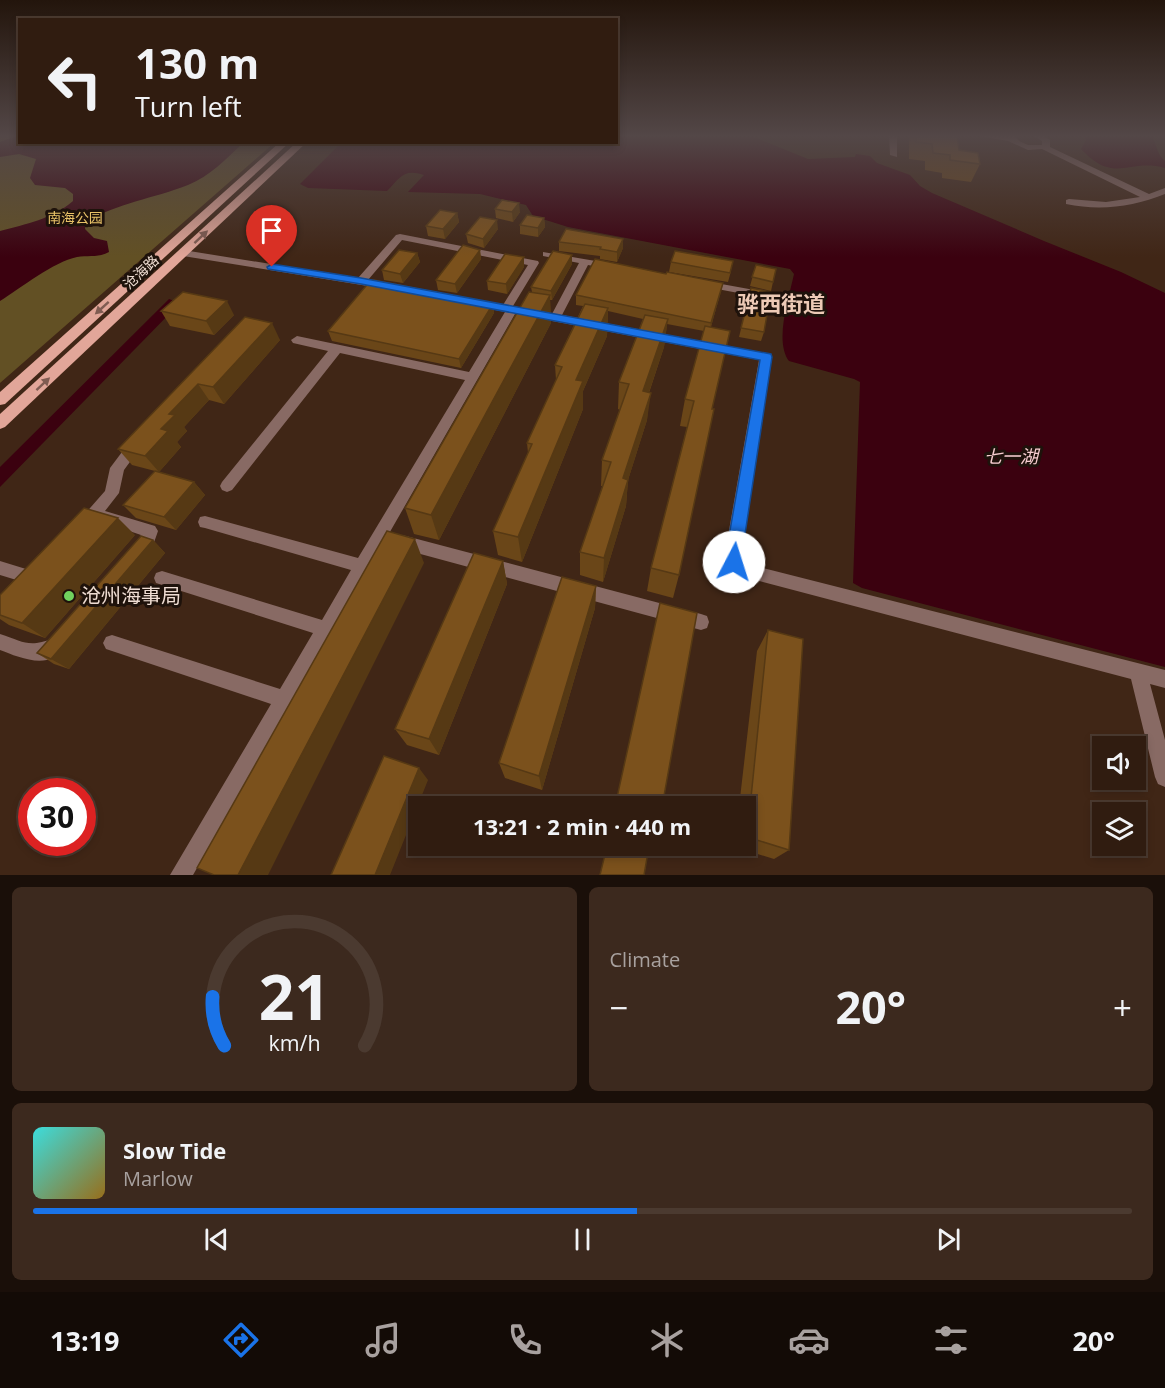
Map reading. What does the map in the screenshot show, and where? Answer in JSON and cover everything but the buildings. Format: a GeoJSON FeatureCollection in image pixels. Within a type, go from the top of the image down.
{"type":"FeatureCollection","features":[{"type":"Feature","properties":{"kind":"main road","name":"沧海路"},"geometry":{"type":"LineString","coordinates":[[0,400],[248,176]]}},
{"type":"Feature","properties":{"kind":"main road","name":"沧海路"},"geometry":{"type":"LineString","coordinates":[[0,423],[266,176]]}},
{"type":"Feature","properties":{"kind":"street"},"geometry":{"type":"LineString","coordinates":[[1104,176],[1150,198]]}},
{"type":"Feature","properties":{"kind":"street"},"geometry":{"type":"LineString","coordinates":[[1069,202],[1126,205],[1165,191]]}},
{"type":"Feature","properties":{"kind":"street"},"geometry":{"type":"LineString","coordinates":[[181,875],[473,377],[534,263],[400,237],[361,281]]}},
{"type":"Feature","properties":{"kind":"street"},"geometry":{"type":"LineString","coordinates":[[183,253],[394,287]]}},
{"type":"Feature","properties":{"kind":"street"},"geometry":{"type":"LineString","coordinates":[[547,254],[619,268]]}},
{"type":"Feature","properties":{"kind":"street"},"geometry":{"type":"LineString","coordinates":[[555,318],[585,261]]}},
{"type":"Feature","properties":{"kind":"street"},"geometry":{"type":"LineString","coordinates":[[698,282],[776,297]]}},
{"type":"Feature","properties":{"kind":"street"},"geometry":{"type":"LineString","coordinates":[[462,300],[766,357],[734,553],[734,562],[738,566],[748,571],[1165,679]]}},
{"type":"Feature","properties":{"kind":"street"},"geometry":{"type":"LineString","coordinates":[[297,340],[473,377]]}},
{"type":"Feature","properties":{"kind":"street"},"geometry":{"type":"LineString","coordinates":[[227,486],[337,348]]}},
{"type":"Feature","properties":{"kind":"street"},"geometry":{"type":"LineString","coordinates":[[71,538],[112,493],[117,468],[124,457],[148,432]]}},
{"type":"Feature","properties":{"kind":"street"},"geometry":{"type":"LineString","coordinates":[[94,514],[150,531],[147,542],[124,568]]}},
{"type":"Feature","properties":{"kind":"street"},"geometry":{"type":"LineString","coordinates":[[205,522],[362,566]]}},
{"type":"Feature","properties":{"kind":"street"},"geometry":{"type":"LineString","coordinates":[[380,536],[701,622]]}},
{"type":"Feature","properties":{"kind":"street"},"geometry":{"type":"LineString","coordinates":[[0,568],[37,574],[20,593]]}},
{"type":"Feature","properties":{"kind":"street"},"geometry":{"type":"LineString","coordinates":[[162,578],[326,628]]}},
{"type":"Feature","properties":{"kind":"street"},"geometry":{"type":"LineString","coordinates":[[0,642],[32,653],[46,652],[64,636]]}},
{"type":"Feature","properties":{"kind":"street"},"geometry":{"type":"LineString","coordinates":[[112,643],[284,699]]}},
{"type":"Feature","properties":{"kind":"street"},"geometry":{"type":"LineString","coordinates":[[1138,672],[1165,777]]}},
{"type":"Feature","properties":{"kind":"green space","name":"南海公园"},"geometry":{"type":"Polygon","coordinates":[[[0,176],[237,176],[0,383],[0,176]]]}},
{"type":"Feature","properties":{"kind":"water"},"geometry":{"type":"Polygon","coordinates":[[[31,176],[205,176],[188,185],[111,210],[86,222],[85,229],[94,238],[107,241],[109,252],[97,256],[77,257],[58,264],[0,301],[0,231],[48,217],[73,201],[73,194],[65,188],[35,185],[31,176]]]}},
{"type":"Feature","properties":{"kind":"water","name":"七一湖"},"geometry":{"type":"Polygon","coordinates":[[[308,176],[403,176],[387,191],[308,188],[300,184],[308,176]]]}},
{"type":"Feature","properties":{"kind":"water","name":"七一湖"},"geometry":{"type":"Polygon","coordinates":[[[423,176],[911,176],[920,186],[932,193],[1121,272],[1165,293],[1165,667],[862,588],[853,583],[860,382],[789,361],[785,353],[783,331],[794,274],[790,269],[568,227],[533,216],[526,205],[480,194],[408,192],[423,176]]]}},
{"type":"Feature","properties":{"kind":"water"},"geometry":{"type":"Polygon","coordinates":[[[169,299],[180,303],[0,487],[0,467],[169,299]]]}},
{"type":"Feature","properties":{"kind":"place","name":"沧州海事局"},"geometry":{"type":"Point","coordinates":[69,596]}},
{"type":"Feature","properties":{"kind":"district","name":"骅西街道"},"geometry":{"type":"Point","coordinates":[781,304]}},
{"type":"Feature","properties":{"kind":"route"},"geometry":{"type":"LineString","coordinates":[[272,267],[361,281],[766,357],[734,562]]}}]}
